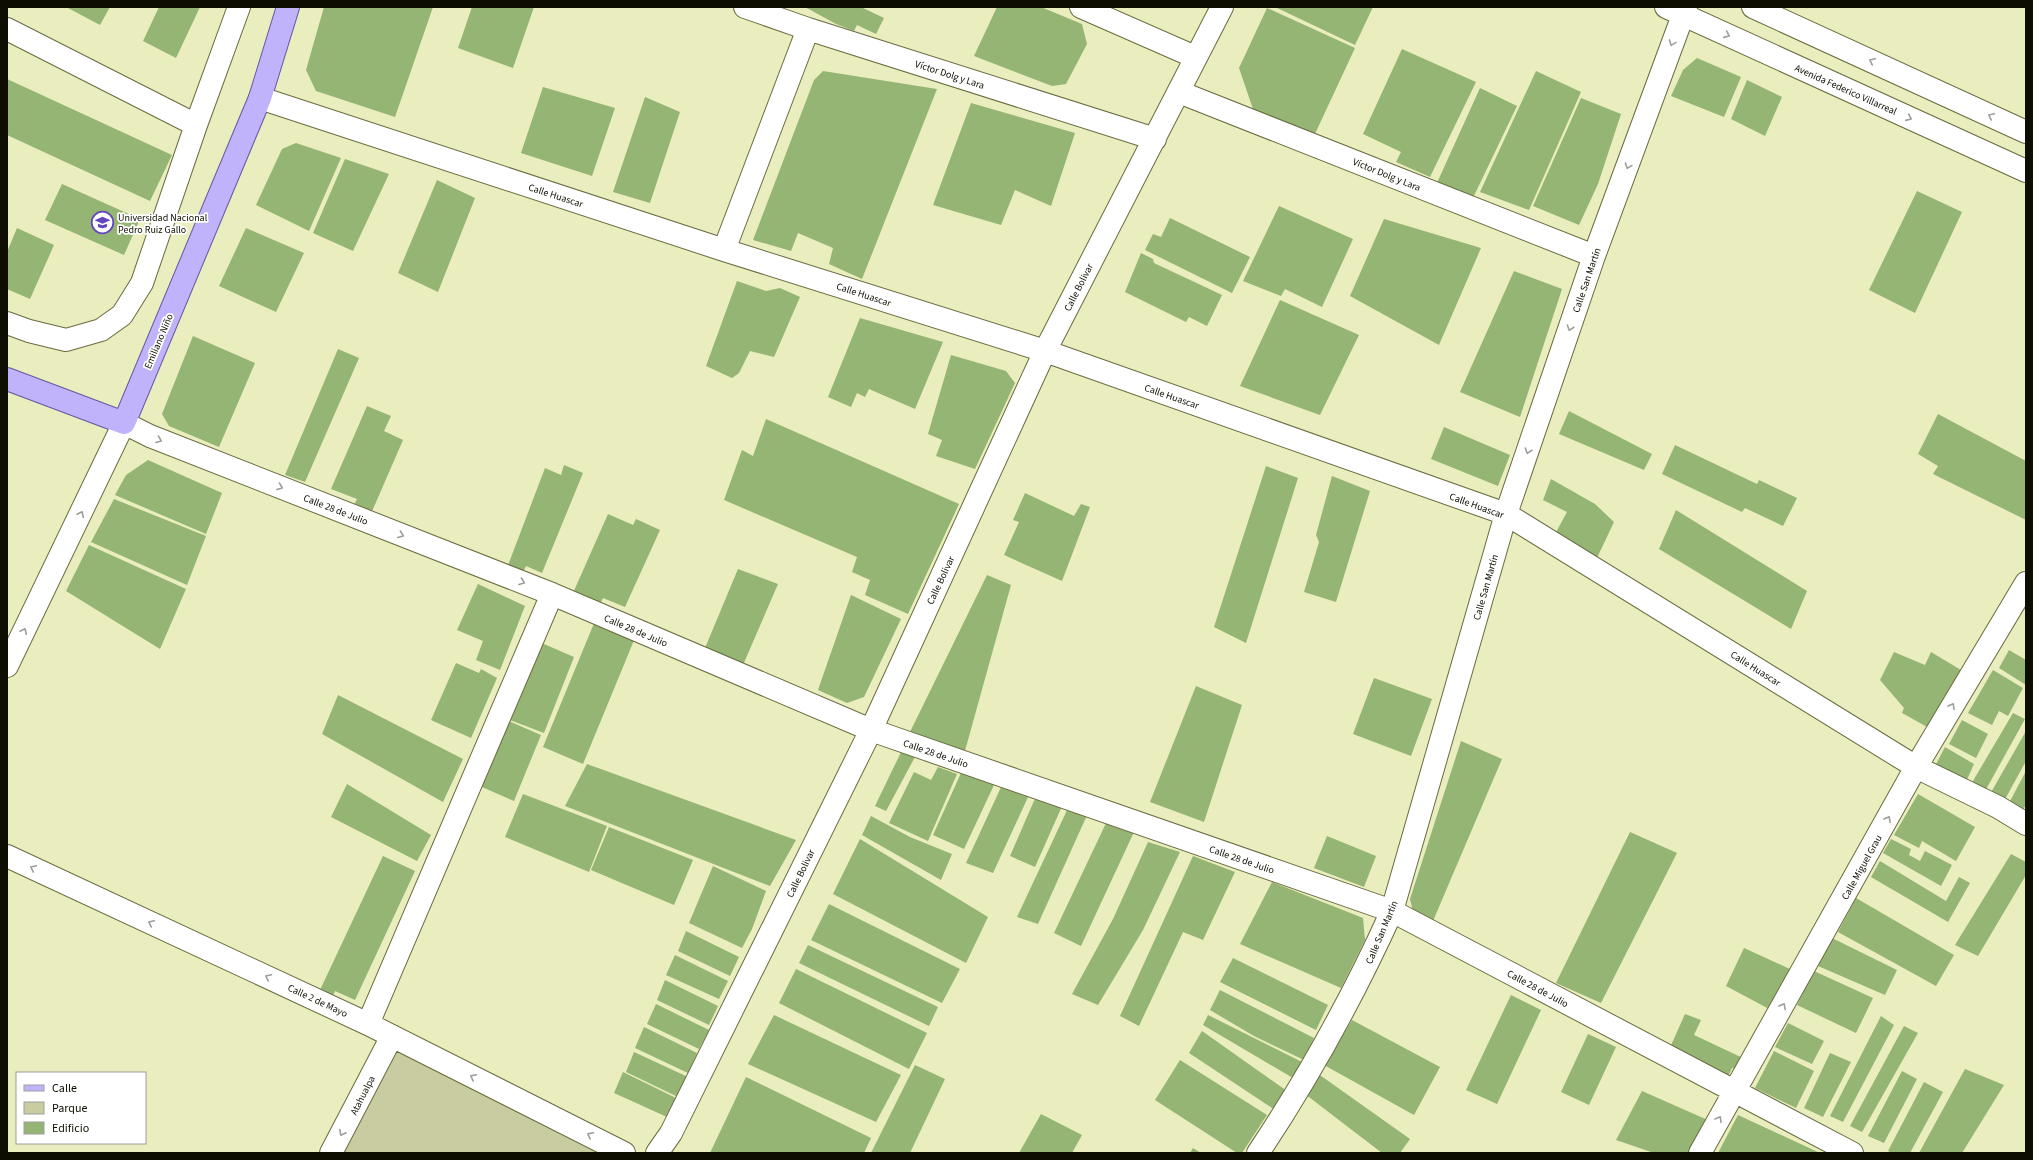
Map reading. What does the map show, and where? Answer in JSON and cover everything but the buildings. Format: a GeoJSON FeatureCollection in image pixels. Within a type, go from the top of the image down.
{"type":"FeatureCollection","features":[{"type":"Feature","properties":{"kind":"main road","name":"Emiliano Niño"},"geometry":{"type":"LineString","coordinates":[[124,423],[260,98],[288,7]]}},
{"type":"Feature","properties":{"kind":"main road","name":"Calle 28 de Julio"},"geometry":{"type":"LineString","coordinates":[[7,379],[124,423]]}},
{"type":"Feature","properties":{"kind":"street"},"geometry":{"type":"LineString","coordinates":[[7,323],[28,331],[66,340],[101,330],[122,315],[142,283],[196,125],[239,7]]}},
{"type":"Feature","properties":{"kind":"street","name":"Víctor Dolg y Lara"},"geometry":{"type":"LineString","coordinates":[[745,7],[808,29],[1155,139]]}},
{"type":"Feature","properties":{"kind":"street"},"geometry":{"type":"LineString","coordinates":[[1081,7],[1195,57]]}},
{"type":"Feature","properties":{"kind":"street","name":"Calle Bolivar"},"geometry":{"type":"LineString","coordinates":[[657,1153],[671,1133],[871,730],[1045,351],[1222,7]]}},
{"type":"Feature","properties":{"kind":"street"},"geometry":{"type":"LineString","coordinates":[[1753,7],[2026,132]]}},
{"type":"Feature","properties":{"kind":"street","name":"Avenida Federico Villarreal"},"geometry":{"type":"LineString","coordinates":[[1678,10],[2026,171]]}},
{"type":"Feature","properties":{"kind":"street","name":"Calle San Martín"},"geometry":{"type":"LineString","coordinates":[[1258,1153],[1309,1075],[1365,970],[1392,911],[1506,514],[1678,10]]}},
{"type":"Feature","properties":{"kind":"street"},"geometry":{"type":"LineString","coordinates":[[7,29],[196,125]]}},
{"type":"Feature","properties":{"kind":"street"},"geometry":{"type":"LineString","coordinates":[[724,250],[808,29]]}},
{"type":"Feature","properties":{"kind":"street","name":"Víctor Dolg y Lara"},"geometry":{"type":"LineString","coordinates":[[1179,92],[1594,256]]}},
{"type":"Feature","properties":{"kind":"street","name":"Calle Huascar"},"geometry":{"type":"LineString","coordinates":[[260,98],[724,250],[1045,351],[1506,514],[1916,767],[1998,807],[2026,824]]}},
{"type":"Feature","properties":{"kind":"street","name":"Calle 28 de Julio"},"geometry":{"type":"LineString","coordinates":[[124,423],[150,436],[552,594],[871,730],[1392,911],[1852,1153]]}},
{"type":"Feature","properties":{"kind":"street","name":"Emiliano Niño"},"geometry":{"type":"LineString","coordinates":[[7,666],[124,423]]}},
{"type":"Feature","properties":{"kind":"street","name":"Calle Miguel Grau"},"geometry":{"type":"LineString","coordinates":[[1700,1153],[1916,767],[2026,583]]}},
{"type":"Feature","properties":{"kind":"street"},"geometry":{"type":"LineString","coordinates":[[368,1024],[552,594]]}},
{"type":"Feature","properties":{"kind":"street","name":"Calle 2 de Mayo"},"geometry":{"type":"LineString","coordinates":[[7,856],[368,1024],[624,1153]]}},
{"type":"Feature","properties":{"kind":"street","name":"Atahualpa"},"geometry":{"type":"LineString","coordinates":[[331,1153],[392,1036]]}},
{"type":"Feature","properties":{"kind":"green space"},"geometry":{"type":"Polygon","coordinates":[[[392,1036],[624,1153],[331,1153],[392,1036]]]}},
{"type":"Feature","properties":{"kind":"place","name":"Universidad Nacional Pedro Ruiz Gallo"},"geometry":{"type":"Point","coordinates":[103,223]}}]}
